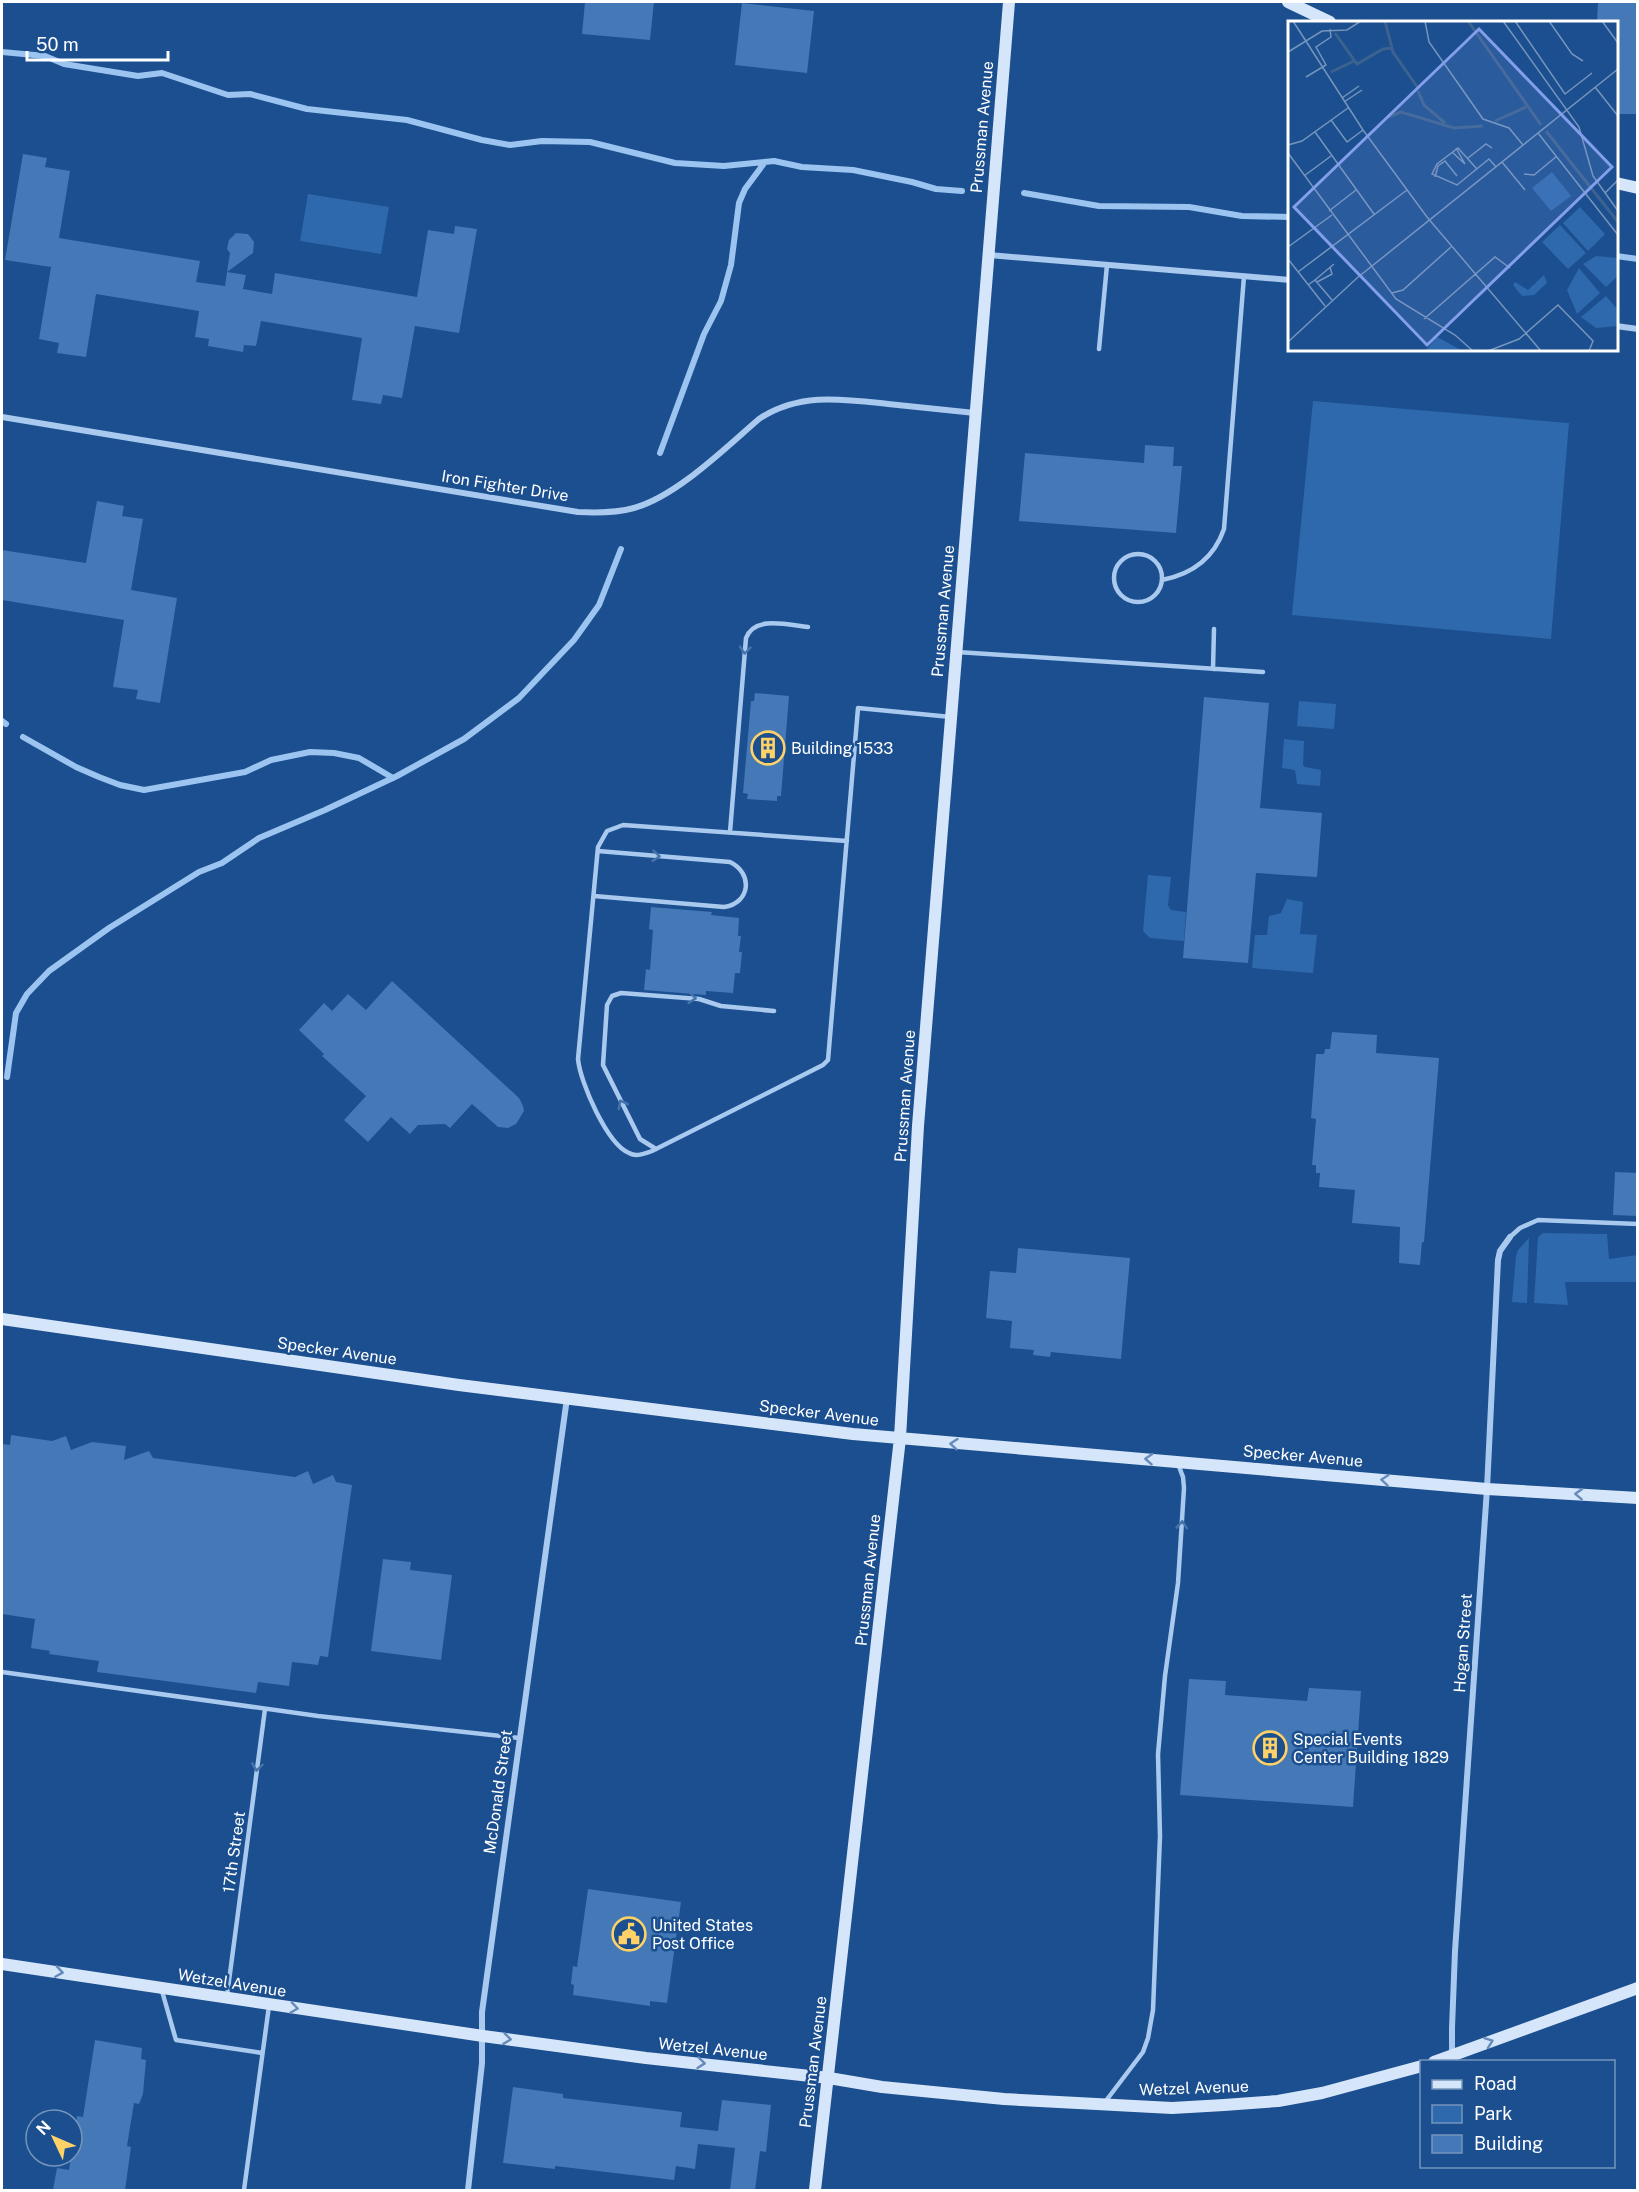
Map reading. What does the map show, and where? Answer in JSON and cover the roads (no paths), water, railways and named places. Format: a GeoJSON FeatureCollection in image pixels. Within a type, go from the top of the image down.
{"type":"FeatureCollection","features":[{"type":"Feature","properties":{"kind":"street","name":"Prussman Avenue"},"geometry":{"type":"LineString","coordinates":[[815,2190],[900,1438],[918,1126],[1009,2]]}},
{"type":"Feature","properties":{"kind":"street"},"geometry":{"type":"LineString","coordinates":[[1288,2],[1328,21]]}},
{"type":"Feature","properties":{"kind":"street"},"geometry":{"type":"LineString","coordinates":[[1618,183],[1638,188]]}},
{"type":"Feature","properties":{"kind":"street"},"geometry":{"type":"LineString","coordinates":[[988,255],[1288,280]]}},
{"type":"Feature","properties":{"kind":"street"},"geometry":{"type":"LineString","coordinates":[[1618,326],[1638,329]]}},
{"type":"Feature","properties":{"kind":"street","name":"Iron Fighter Drive"},"geometry":{"type":"LineString","coordinates":[[2,417],[578,512],[599,513],[634,508],[661,496],[682,482],[759,419],[791,403],[812,399],[840,399],[975,413]]}},
{"type":"Feature","properties":{"kind":"street","name":"Hogan Street"},"geometry":{"type":"LineString","coordinates":[[1452,2055],[1455,1951],[1487,1489],[1498,1260],[1500,1251],[1510,1237]]}},
{"type":"Feature","properties":{"kind":"street","name":"Specker Avenue"},"geometry":{"type":"LineString","coordinates":[[2,1319],[279,1360],[567,1398],[900,1438],[1487,1489],[1638,1498]]}},
{"type":"Feature","properties":{"kind":"street","name":"McDonald Street"},"geometry":{"type":"LineString","coordinates":[[468,2190],[483,2036],[482,2012],[567,1398]]}},
{"type":"Feature","properties":{"kind":"street","name":"Wetzel Avenue"},"geometry":{"type":"LineString","coordinates":[[2,1964],[226,1999],[646,2058],[829,2078],[882,2087],[1004,2099],[1172,2108],[1278,2101],[1322,2093],[1420,2067]]}},
{"type":"Feature","properties":{"kind":"street"},"geometry":{"type":"LineString","coordinates":[[1437,2060],[1638,1988]]}},
{"type":"Feature","properties":{"kind":"lane"},"geometry":{"type":"LineString","coordinates":[[1099,349],[1107,265]]}},
{"type":"Feature","properties":{"kind":"lane"},"geometry":{"type":"LineString","coordinates":[[1162,580],[1181,575],[1199,565],[1214,550],[1224,529],[1244,276]]}},
{"type":"Feature","properties":{"kind":"lane"},"geometry":{"type":"LineString","coordinates":[[1139,554],[1155,561],[1161,571],[1162,580],[1155,595],[1146,601],[1136,602],[1126,599],[1118,591],[1114,575],[1123,560],[1139,554]]}},
{"type":"Feature","properties":{"kind":"lane"},"geometry":{"type":"LineString","coordinates":[[730,832],[746,638],[761,624],[808,627]]}},
{"type":"Feature","properties":{"kind":"lane"},"geometry":{"type":"LineString","coordinates":[[1213,669],[1214,629]]}},
{"type":"Feature","properties":{"kind":"lane"},"geometry":{"type":"LineString","coordinates":[[956,652],[1263,672]]}},
{"type":"Feature","properties":{"kind":"lane"},"geometry":{"type":"LineString","coordinates":[[847,841],[623,825],[607,831],[598,851],[578,1059],[581,1080],[609,1134],[619,1147],[633,1155],[656,1149],[823,1065],[828,1060],[847,841],[858,708],[951,717]]}},
{"type":"Feature","properties":{"kind":"lane"},"geometry":{"type":"LineString","coordinates":[[594,896],[724,907],[741,900],[746,889],[743,874],[730,862],[598,851]]}},
{"type":"Feature","properties":{"kind":"lane"},"geometry":{"type":"LineString","coordinates":[[656,1149],[640,1139],[603,1065],[607,1005],[612,996],[621,993],[699,999],[721,1006],[774,1011]]}},
{"type":"Feature","properties":{"kind":"lane"},"geometry":{"type":"LineString","coordinates":[[1510,1237],[1529,1222],[1538,1220],[1638,1224]]}},
{"type":"Feature","properties":{"kind":"lane"},"geometry":{"type":"LineString","coordinates":[[1103,2104],[1121,2084],[1143,2052],[1153,2010],[1160,1836],[1158,1754],[1165,1676],[1178,1583],[1185,1488],[1177,1461]]}},
{"type":"Feature","properties":{"kind":"lane"},"geometry":{"type":"LineString","coordinates":[[2,1672],[265,1709],[519,1738]]}},
{"type":"Feature","properties":{"kind":"lane","name":"17th Street"},"geometry":{"type":"LineString","coordinates":[[226,1999],[265,1709]]}},
{"type":"Feature","properties":{"kind":"lane"},"geometry":{"type":"LineString","coordinates":[[161,1988],[176,2040],[262,2053]]}},
{"type":"Feature","properties":{"kind":"lane"},"geometry":{"type":"LineString","coordinates":[[244,2190],[269,2005]]}},
{"type":"Feature","properties":{"kind":"waterway"},"geometry":{"type":"LineString","coordinates":[[2,52],[45,56],[64,64],[138,76],[162,73],[228,95],[250,94],[307,109],[407,120],[510,145],[542,141],[590,142],[675,163],[724,166],[774,161],[802,167],[853,170],[936,189],[962,191]]}},
{"type":"Feature","properties":{"kind":"waterway"},"geometry":{"type":"LineString","coordinates":[[660,453],[704,334],[721,301],[731,265],[739,203],[745,189],[765,162]]}},
{"type":"Feature","properties":{"kind":"waterway"},"geometry":{"type":"LineString","coordinates":[[1024,193],[1099,206],[1189,207],[1242,216],[1288,217]]}},
{"type":"Feature","properties":{"kind":"waterway"},"geometry":{"type":"LineString","coordinates":[[1618,256],[1638,259]]}},
{"type":"Feature","properties":{"kind":"waterway"},"geometry":{"type":"LineString","coordinates":[[7,1077],[16,1013],[27,994],[49,971],[109,928],[199,872],[222,863],[259,838],[397,776],[464,739],[519,698],[574,640],[599,605],[621,549]]}},
{"type":"Feature","properties":{"kind":"waterway"},"geometry":{"type":"LineString","coordinates":[[2,721],[6,724]]}},
{"type":"Feature","properties":{"kind":"waterway"},"geometry":{"type":"LineString","coordinates":[[23,737],[76,767],[120,785],[144,790],[245,772],[271,760],[310,752],[334,753],[359,758],[393,778]]}},
{"type":"Feature","properties":{"kind":"place","name":"Building 1533"},"geometry":{"type":"Point","coordinates":[768,748]}},
{"type":"Feature","properties":{"kind":"place","name":"Special Events Center Building 1829"},"geometry":{"type":"Point","coordinates":[1270,1748]}},
{"type":"Feature","properties":{"kind":"place","name":"United States Post Office"},"geometry":{"type":"Point","coordinates":[629,1934]}}]}
